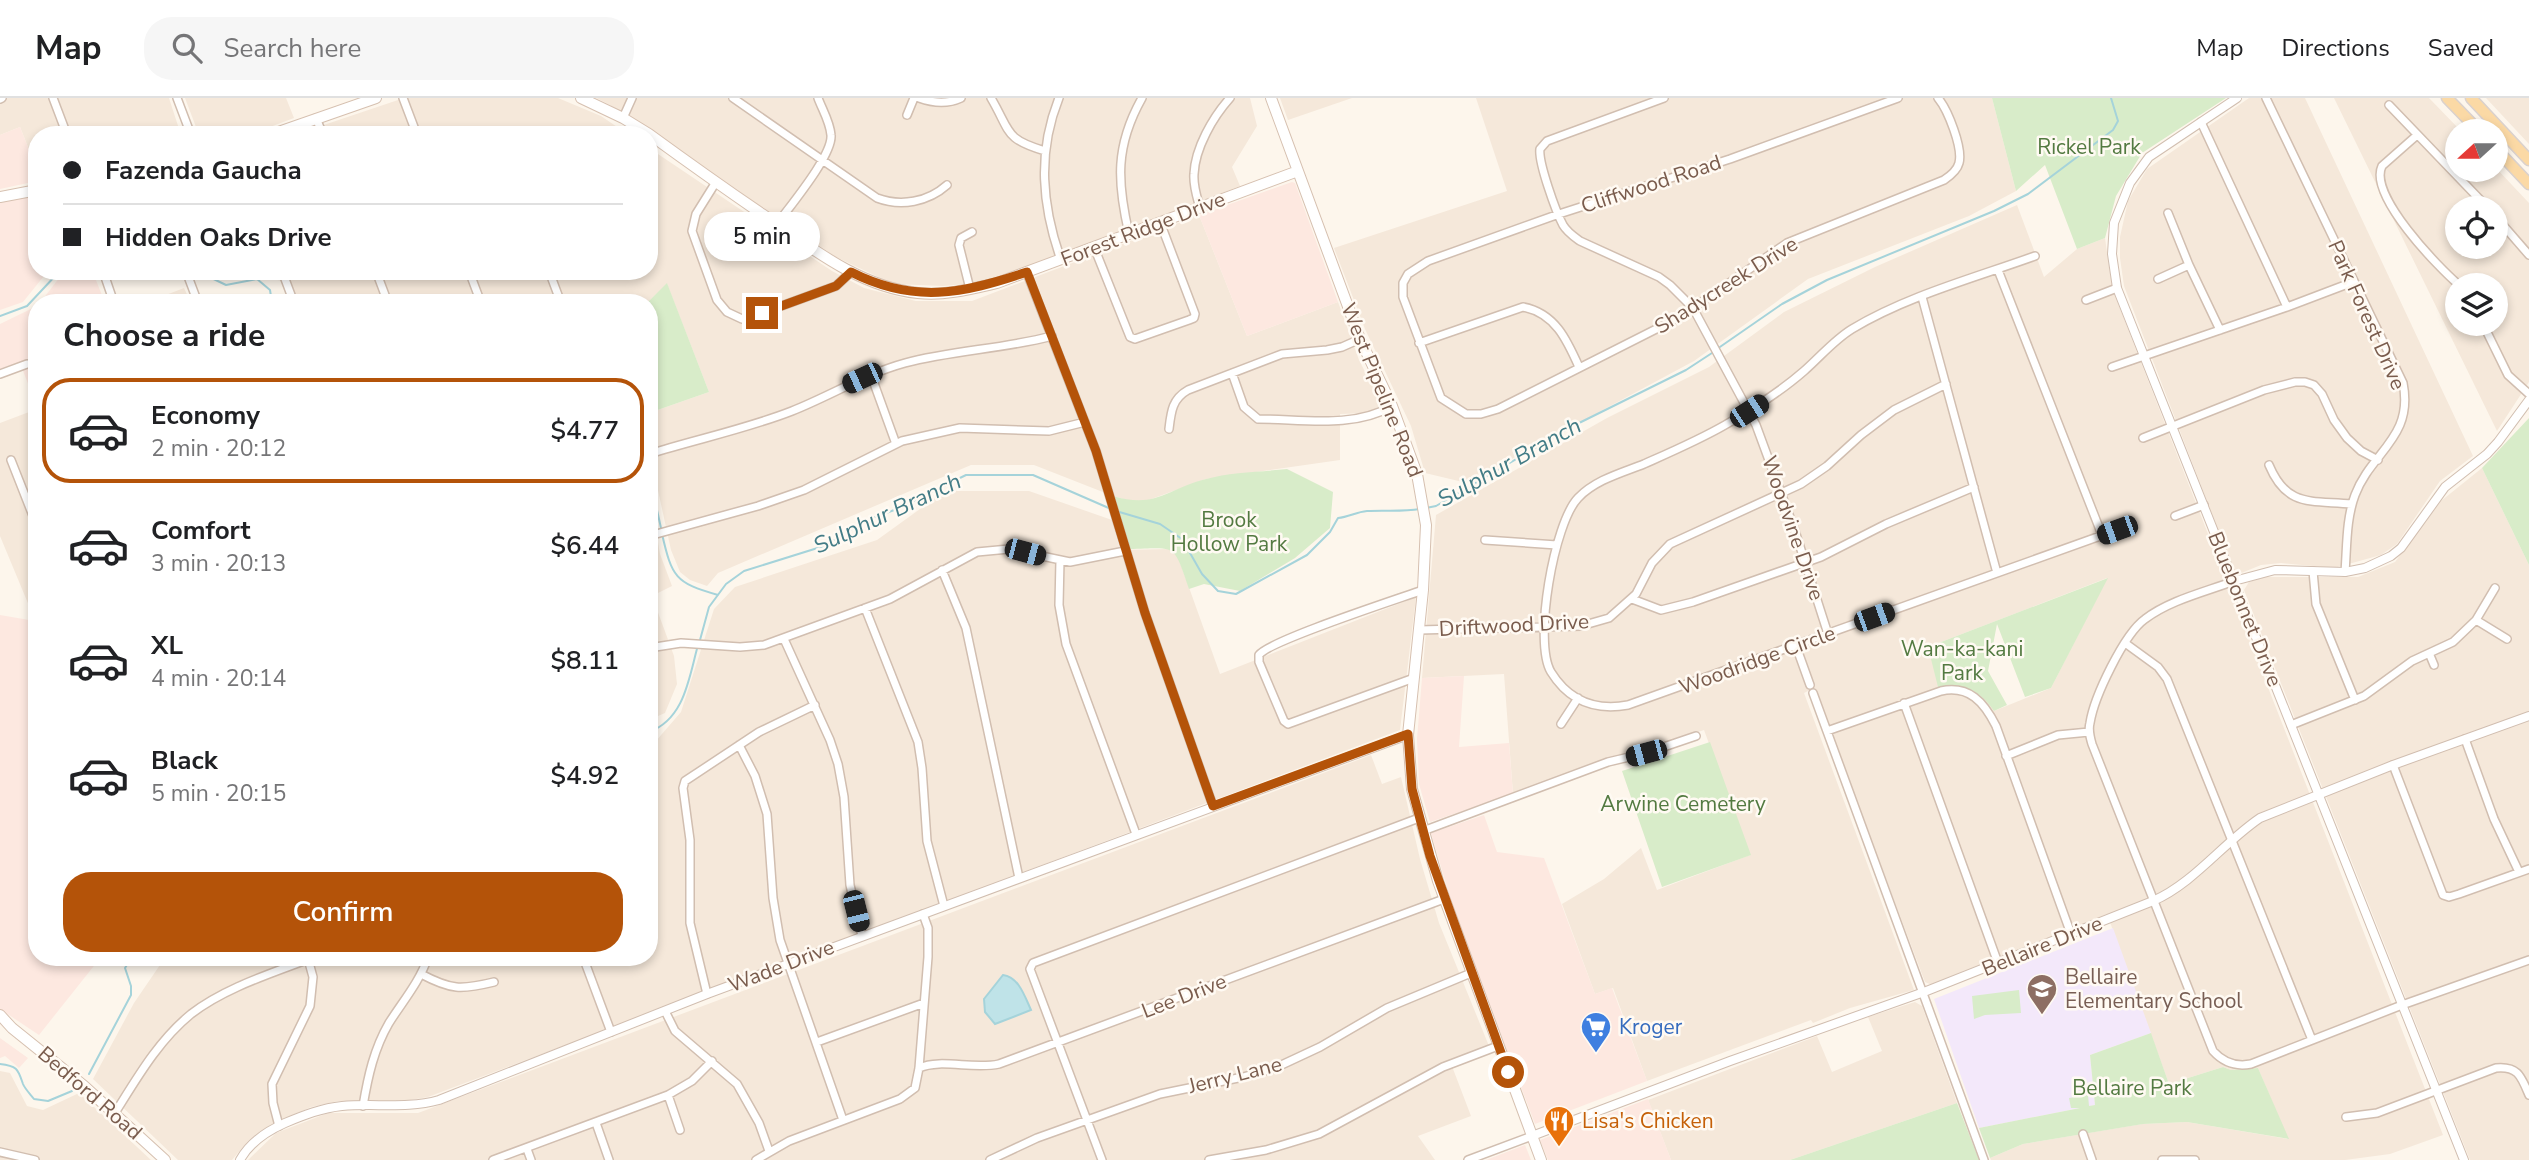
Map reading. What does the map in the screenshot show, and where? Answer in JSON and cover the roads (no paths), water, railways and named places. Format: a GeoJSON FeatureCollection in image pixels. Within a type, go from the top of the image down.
{"type":"FeatureCollection","features":[{"type":"Feature","properties":{"kind":"main road"},"geometry":{"type":"LineString","coordinates":[[294,126],[376,98]]}},
{"type":"Feature","properties":{"kind":"main road","name":"Forest Ridge Drive"},"geometry":{"type":"LineString","coordinates":[[581,98],[635,126]]}},
{"type":"Feature","properties":{"kind":"main road","name":"West Pipeline Road"},"geometry":{"type":"LineString","coordinates":[[1271,98],[1360,339],[1410,451],[1421,491],[1426,525],[1423,590],[1408,734],[1409,768],[1419,818],[1444,898],[1541,1160]]}},
{"type":"Feature","properties":{"kind":"main road"},"geometry":{"type":"LineString","coordinates":[[2447,98],[2467,119]]}},
{"type":"Feature","properties":{"kind":"main road"},"geometry":{"type":"LineString","coordinates":[[2471,98],[2529,160]]}},
{"type":"Feature","properties":{"kind":"main road","name":"Forest Ridge Drive"},"geometry":{"type":"LineString","coordinates":[[658,142],[773,226],[851,272],[884,286],[917,293],[950,293],[1027,272],[1298,171]]}},
{"type":"Feature","properties":{"kind":"main road"},"geometry":{"type":"LineString","coordinates":[[2508,162],[2529,184]]}},
{"type":"Feature","properties":{"kind":"main road"},"geometry":{"type":"LineString","coordinates":[[0,197],[28,192]]}},
{"type":"Feature","properties":{"kind":"main road","name":"Bedford Road"},"geometry":{"type":"LineString","coordinates":[[0,1015],[12,1028],[50,1056],[165,1160]]}},
{"type":"Feature","properties":{"kind":"main road","name":"Bedford Road"},"geometry":{"type":"LineString","coordinates":[[0,1025],[12,1028]]}},
{"type":"Feature","properties":{"kind":"street"},"geometry":{"type":"LineString","coordinates":[[53,98],[64,126]]}},
{"type":"Feature","properties":{"kind":"street"},"geometry":{"type":"LineString","coordinates":[[177,98],[188,126]]}},
{"type":"Feature","properties":{"kind":"street"},"geometry":{"type":"LineString","coordinates":[[403,98],[414,126]]}},
{"type":"Feature","properties":{"kind":"street"},"geometry":{"type":"LineString","coordinates":[[623,118],[632,98]]}},
{"type":"Feature","properties":{"kind":"street"},"geometry":{"type":"LineString","coordinates":[[733,98],[877,198],[894,204],[927,197],[947,185]]}},
{"type":"Feature","properties":{"kind":"street"},"geometry":{"type":"LineString","coordinates":[[773,226],[828,148],[831,136],[818,98]]}},
{"type":"Feature","properties":{"kind":"street"},"geometry":{"type":"LineString","coordinates":[[907,116],[914,98]]}},
{"type":"Feature","properties":{"kind":"street"},"geometry":{"type":"LineString","coordinates":[[919,98],[950,102],[961,98]]}},
{"type":"Feature","properties":{"kind":"street"},"geometry":{"type":"LineString","coordinates":[[991,98],[1013,137],[1024,145],[1045,151]]}},
{"type":"Feature","properties":{"kind":"street"},"geometry":{"type":"LineString","coordinates":[[1059,98],[1045,151],[1045,201],[1060,260]]}},
{"type":"Feature","properties":{"kind":"street"},"geometry":{"type":"LineString","coordinates":[[1129,234],[1120,189],[1120,162],[1125,137],[1142,98]]}},
{"type":"Feature","properties":{"kind":"street"},"geometry":{"type":"LineString","coordinates":[[1200,208],[1194,182],[1195,165],[1211,126],[1230,98]]}},
{"type":"Feature","properties":{"kind":"street","name":"Woodvine Drive"},"geometry":{"type":"LineString","coordinates":[[1664,98],[1547,141],[1541,146],[1539,161],[1565,229],[1580,241],[1659,277],[1693,309],[1749,411],[1782,493],[1828,634]]}},
{"type":"Feature","properties":{"kind":"street","name":"Cliffwood Road"},"geometry":{"type":"LineString","coordinates":[[1419,343],[1403,297],[1403,283],[1408,274],[1428,261],[1559,214],[1730,159],[1898,98]]}},
{"type":"Feature","properties":{"kind":"street","name":"Shadycreek Drive"},"geometry":{"type":"LineString","coordinates":[[1419,343],[1441,398],[1466,414],[1481,414],[1497,409],[1680,317],[1787,243],[1950,176],[1956,169],[1959,157],[1948,113],[1938,98]]}},
{"type":"Feature","properties":{"kind":"street","name":"Bluebonnet Drive"},"geometry":{"type":"LineString","coordinates":[[2237,98],[2149,157],[2130,183],[2114,223],[2112,254],[2117,288],[2464,1160]]}},
{"type":"Feature","properties":{"kind":"street","name":"Park Forest Drive"},"geometry":{"type":"LineString","coordinates":[[2266,98],[2403,383],[2405,394],[2401,426],[2362,482],[2352,504],[2345,572]]}},
{"type":"Feature","properties":{"kind":"street"},"geometry":{"type":"LineString","coordinates":[[2389,105],[2477,196]]}},
{"type":"Feature","properties":{"kind":"street"},"geometry":{"type":"LineString","coordinates":[[316,118],[319,126]]}},
{"type":"Feature","properties":{"kind":"street"},"geometry":{"type":"LineString","coordinates":[[2201,122],[2287,307]]}},
{"type":"Feature","properties":{"kind":"street"},"geometry":{"type":"LineString","coordinates":[[2416,136],[2382,166],[2380,175],[2399,219],[2412,238],[2447,273]]}},
{"type":"Feature","properties":{"kind":"street"},"geometry":{"type":"LineString","coordinates":[[716,182],[696,214],[692,231],[717,300],[727,312],[742,319],[762,313],[836,286],[851,272]]}},
{"type":"Feature","properties":{"kind":"street"},"geometry":{"type":"LineString","coordinates":[[2168,213],[2220,330]]}},
{"type":"Feature","properties":{"kind":"street"},"geometry":{"type":"LineString","coordinates":[[1094,247],[1128,334],[1133,339],[1189,320],[1194,318],[1195,314],[1160,222]]}},
{"type":"Feature","properties":{"kind":"street"},"geometry":{"type":"LineString","coordinates":[[2508,231],[2529,256]]}},
{"type":"Feature","properties":{"kind":"street"},"geometry":{"type":"LineString","coordinates":[[970,289],[959,245],[961,238],[972,232]]}},
{"type":"Feature","properties":{"kind":"street","name":"Woodridge Circle"},"geometry":{"type":"LineString","coordinates":[[2035,256],[1922,298],[1849,331],[1788,385],[1749,411],[1681,448],[1592,487],[1578,498],[1569,512],[1557,545],[1544,639],[1548,665],[1562,686],[1578,698],[1605,708],[1628,705],[2131,525]]}},
{"type":"Feature","properties":{"kind":"street"},"geometry":{"type":"LineString","coordinates":[[2158,279],[2189,265]]}},
{"type":"Feature","properties":{"kind":"street"},"geometry":{"type":"LineString","coordinates":[[1998,270],[2102,535]]}},
{"type":"Feature","properties":{"kind":"street"},"geometry":{"type":"LineString","coordinates":[[1027,272],[1085,422],[1125,551],[1213,806]]}},
{"type":"Feature","properties":{"kind":"street"},"geometry":{"type":"LineString","coordinates":[[2112,367],[2353,282]]}},
{"type":"Feature","properties":{"kind":"street"},"geometry":{"type":"LineString","coordinates":[[2086,300],[2117,288]]}},
{"type":"Feature","properties":{"kind":"street"},"geometry":{"type":"LineString","coordinates":[[1922,298],[1997,573]]}},
{"type":"Feature","properties":{"kind":"street"},"geometry":{"type":"LineString","coordinates":[[1419,343],[1523,307],[1553,321],[1566,338],[1579,367]]}},
{"type":"Feature","properties":{"kind":"street"},"geometry":{"type":"LineString","coordinates":[[658,451],[772,419],[902,363],[951,352],[1028,342],[1052,336]]}},
{"type":"Feature","properties":{"kind":"street"},"geometry":{"type":"LineString","coordinates":[[2489,336],[2508,375],[2529,394]]}},
{"type":"Feature","properties":{"kind":"street"},"geometry":{"type":"LineString","coordinates":[[1169,429],[1172,407],[1180,394],[1282,354],[1327,351],[1342,348],[1360,339]]}},
{"type":"Feature","properties":{"kind":"street"},"geometry":{"type":"LineString","coordinates":[[0,374],[27,364]]}},
{"type":"Feature","properties":{"kind":"street"},"geometry":{"type":"LineString","coordinates":[[1232,373],[1244,407],[1258,419],[1353,420],[1382,412],[1392,406]]}},
{"type":"Feature","properties":{"kind":"street"},"geometry":{"type":"LineString","coordinates":[[871,375],[896,443]]}},
{"type":"Feature","properties":{"kind":"street"},"geometry":{"type":"LineString","coordinates":[[2143,438],[2264,390],[2305,382],[2317,388],[2347,438],[2361,451],[2378,460]]}},
{"type":"Feature","properties":{"kind":"street","name":"Driftwood Drive"},"geometry":{"type":"LineString","coordinates":[[1419,630],[1589,625],[1609,618],[1632,599],[1652,563],[1670,544],[1782,493],[1818,473],[1894,410],[1946,384]]}},
{"type":"Feature","properties":{"kind":"street"},"geometry":{"type":"LineString","coordinates":[[2529,400],[2511,427],[2487,454],[2458,476],[2436,498],[2401,548],[2377,563],[2345,572],[2267,571],[2155,612],[2140,623],[2125,643],[2100,692],[2091,716],[2090,732],[2092,744],[2208,1042],[2217,1056],[2237,1065],[2252,1064],[2402,1005],[2529,960]]}},
{"type":"Feature","properties":{"kind":"street"},"geometry":{"type":"LineString","coordinates":[[658,533],[758,506],[804,490],[913,437],[960,428],[1049,431],[1085,422]]}},
{"type":"Feature","properties":{"kind":"street"},"geometry":{"type":"LineString","coordinates":[[11,460],[28,503]]}},
{"type":"Feature","properties":{"kind":"street"},"geometry":{"type":"LineString","coordinates":[[2269,465],[2278,484],[2292,496],[2352,504]]}},
{"type":"Feature","properties":{"kind":"street"},"geometry":{"type":"LineString","coordinates":[[1632,599],[1661,610],[1675,608],[1805,562],[1974,487]]}},
{"type":"Feature","properties":{"kind":"street"},"geometry":{"type":"LineString","coordinates":[[2175,516],[2204,505]]}},
{"type":"Feature","properties":{"kind":"street"},"geometry":{"type":"LineString","coordinates":[[1485,540],[1557,545]]}},
{"type":"Feature","properties":{"kind":"street"},"geometry":{"type":"LineString","coordinates":[[658,647],[689,643],[753,646],[784,639],[903,592],[968,555],[988,550],[1009,550],[1079,561],[1125,551]]}},
{"type":"Feature","properties":{"kind":"street"},"geometry":{"type":"LineString","coordinates":[[1060,560],[1059,605],[1066,644],[1136,834]]}},
{"type":"Feature","properties":{"kind":"street"},"geometry":{"type":"LineString","coordinates":[[942,570],[958,605],[969,639],[1019,878]]}},
{"type":"Feature","properties":{"kind":"street"},"geometry":{"type":"LineString","coordinates":[[2313,571],[2316,604],[2355,700]]}},
{"type":"Feature","properties":{"kind":"street"},"geometry":{"type":"LineString","coordinates":[[2291,725],[2355,700],[2372,691],[2412,660],[2453,642],[2476,620],[2495,589]]}},
{"type":"Feature","properties":{"kind":"street"},"geometry":{"type":"LineString","coordinates":[[1414,678],[1288,724],[1284,721],[1259,662],[1259,655],[1265,649],[1298,635],[1423,590]]}},
{"type":"Feature","properties":{"kind":"street"},"geometry":{"type":"LineString","coordinates":[[865,608],[918,741],[927,841],[944,906]]}},
{"type":"Feature","properties":{"kind":"street"},"geometry":{"type":"LineString","coordinates":[[2476,620],[2507,639]]}},
{"type":"Feature","properties":{"kind":"street"},"geometry":{"type":"LineString","coordinates":[[784,639],[830,740],[841,773],[850,886],[862,936]]}},
{"type":"Feature","properties":{"kind":"street"},"geometry":{"type":"LineString","coordinates":[[2125,643],[2158,667],[2167,679],[2312,1040]]}},
{"type":"Feature","properties":{"kind":"street"},"geometry":{"type":"LineString","coordinates":[[1796,646],[1984,1160]]}},
{"type":"Feature","properties":{"kind":"street"},"geometry":{"type":"LineString","coordinates":[[2429,653],[2434,665]]}},
{"type":"Feature","properties":{"kind":"street"},"geometry":{"type":"LineString","coordinates":[[1827,731],[1951,689],[1970,694],[1982,702],[1989,712],[2006,756],[2071,934]]}},
{"type":"Feature","properties":{"kind":"street"},"geometry":{"type":"LineString","coordinates":[[1561,724],[1578,698]]}},
{"type":"Feature","properties":{"kind":"street"},"geometry":{"type":"LineString","coordinates":[[1904,703],[1998,963]]}},
{"type":"Feature","properties":{"kind":"street"},"geometry":{"type":"LineString","coordinates":[[707,994],[690,923],[690,840],[684,783],[687,778],[759,732],[815,705]]}},
{"type":"Feature","properties":{"kind":"street","name":"Bellaire Drive"},"geometry":{"type":"LineString","coordinates":[[1532,1136],[1730,1061],[1924,992],[2153,901],[2171,892],[2260,818],[2393,765],[2529,716]]}},
{"type":"Feature","properties":{"kind":"street"},"geometry":{"type":"LineString","coordinates":[[2006,756],[2058,735],[2090,732]]}},
{"type":"Feature","properties":{"kind":"street","name":"Wade Drive"},"geometry":{"type":"LineString","coordinates":[[240,1160],[256,1140],[279,1126],[322,1109],[363,1105],[407,1106],[439,1100],[707,994],[1408,734]]}},
{"type":"Feature","properties":{"kind":"street"},"geometry":{"type":"LineString","coordinates":[[1423,831],[1608,762],[1696,736]]}},
{"type":"Feature","properties":{"kind":"street"},"geometry":{"type":"LineString","coordinates":[[2465,739],[2494,819],[2519,872]]}},
{"type":"Feature","properties":{"kind":"street"},"geometry":{"type":"LineString","coordinates":[[739,745],[755,776],[767,814],[773,898],[780,940],[843,1120]]}},
{"type":"Feature","properties":{"kind":"street"},"geometry":{"type":"LineString","coordinates":[[2393,765],[2443,895],[2449,897],[2459,894],[2529,869]]}},
{"type":"Feature","properties":{"kind":"street"},"geometry":{"type":"LineString","coordinates":[[1101,1160],[1030,970],[1033,963],[1419,818]]}},
{"type":"Feature","properties":{"kind":"street","name":"Lee Drive"},"geometry":{"type":"LineString","coordinates":[[919,1068],[931,1064],[988,1067],[1058,1044],[1444,898]]}},
{"type":"Feature","properties":{"kind":"street"},"geometry":{"type":"LineString","coordinates":[[755,1160],[769,1151],[912,1092],[919,1068],[929,942],[923,914]]}},
{"type":"Feature","properties":{"kind":"street"},"geometry":{"type":"LineString","coordinates":[[115,1114],[148,1061],[191,1014],[234,989],[291,966]]}},
{"type":"Feature","properties":{"kind":"street"},"geometry":{"type":"LineString","coordinates":[[279,1126],[272,1084],[310,1006],[312,966]]}},
{"type":"Feature","properties":{"kind":"street"},"geometry":{"type":"LineString","coordinates":[[363,1105],[369,1070],[383,1034],[424,966]]}},
{"type":"Feature","properties":{"kind":"street"},"geometry":{"type":"LineString","coordinates":[[586,966],[611,1032]]}},
{"type":"Feature","properties":{"kind":"street","name":"Jerry Lane"},"geometry":{"type":"LineString","coordinates":[[990,1160],[1086,1119],[1169,1091],[1244,1077],[1275,1068],[1320,1047],[1387,1008],[1471,973]]}},
{"type":"Feature","properties":{"kind":"street"},"geometry":{"type":"LineString","coordinates":[[421,974],[450,988],[462,989],[494,982]]}},
{"type":"Feature","properties":{"kind":"street"},"geometry":{"type":"LineString","coordinates":[[817,1042],[924,1003]]}},
{"type":"Feature","properties":{"kind":"street"},"geometry":{"type":"LineString","coordinates":[[665,1011],[675,1031],[737,1084],[769,1151]]}},
{"type":"Feature","properties":{"kind":"street"},"geometry":{"type":"LineString","coordinates":[[1209,1160],[1266,1150],[1319,1134],[1425,1076],[1498,1045]]}},
{"type":"Feature","properties":{"kind":"street"},"geometry":{"type":"LineString","coordinates":[[493,1160],[596,1124],[668,1095],[692,1081],[712,1061]]}},
{"type":"Feature","properties":{"kind":"street"},"geometry":{"type":"LineString","coordinates":[[2346,1117],[2377,1113],[2486,1071],[2507,1067],[2521,1077],[2529,1095]]}},
{"type":"Feature","properties":{"kind":"street"},"geometry":{"type":"LineString","coordinates":[[668,1095],[680,1130]]}},
{"type":"Feature","properties":{"kind":"street"},"geometry":{"type":"LineString","coordinates":[[596,1124],[608,1160]]}},
{"type":"Feature","properties":{"kind":"street"},"geometry":{"type":"LineString","coordinates":[[2083,1134],[2092,1160]]}},
{"type":"Feature","properties":{"kind":"street"},"geometry":{"type":"LineString","coordinates":[[1468,1160],[1532,1136]]}},
{"type":"Feature","properties":{"kind":"street"},"geometry":{"type":"LineString","coordinates":[[527,1149],[531,1160]]}},
{"type":"Feature","properties":{"kind":"street"},"geometry":{"type":"LineString","coordinates":[[0,1152],[35,1160]]}},
{"type":"Feature","properties":{"kind":"street"},"geometry":{"type":"LineString","coordinates":[[2162,1160],[2195,1160]]}},
{"type":"Feature","properties":{"kind":"water"},"geometry":{"type":"Polygon","coordinates":[[[1003,975],[1017,984],[1031,1010],[995,1024],[985,1012],[984,999],[1003,975]]]}},
{"type":"Feature","properties":{"kind":"waterway","name":"Sulphur Branch"},"geometry":{"type":"LineString","coordinates":[[1717,349],[1782,304],[1827,280],[1994,211],[2028,194],[2113,130],[2118,121],[2111,98]]}},
{"type":"Feature","properties":{"kind":"waterway"},"geometry":{"type":"LineString","coordinates":[[38,294],[51,280]]}},
{"type":"Feature","properties":{"kind":"waterway"},"geometry":{"type":"LineString","coordinates":[[216,280],[226,285],[252,280]]}},
{"type":"Feature","properties":{"kind":"waterway"},"geometry":{"type":"LineString","coordinates":[[258,280],[270,290],[271,294]]}},
{"type":"Feature","properties":{"kind":"waterway"},"geometry":{"type":"LineString","coordinates":[[0,316],[28,305]]}},
{"type":"Feature","properties":{"kind":"waterway","name":"Sulphur Branch"},"geometry":{"type":"LineString","coordinates":[[1426,508],[1436,506],[1571,427],[1686,370],[1712,353]]}},
{"type":"Feature","properties":{"kind":"waterway","name":"Sulphur Branch"},"geometry":{"type":"LineString","coordinates":[[700,640],[709,607],[726,584],[744,571],[824,546],[867,520],[897,509],[966,475],[1033,475],[1111,509]]}},
{"type":"Feature","properties":{"kind":"waterway","name":"Sulphur Branch"},"geometry":{"type":"LineString","coordinates":[[1116,511],[1160,524],[1182,539],[1202,574],[1218,591],[1236,594],[1307,555],[1330,532],[1338,518],[1367,511],[1420,509]]}},
{"type":"Feature","properties":{"kind":"waterway"},"geometry":{"type":"LineString","coordinates":[[658,514],[661,528]]}},
{"type":"Feature","properties":{"kind":"waterway"},"geometry":{"type":"LineString","coordinates":[[662,534],[669,560],[678,576],[684,582],[718,595]]}},
{"type":"Feature","properties":{"kind":"waterway","name":"Sulphur Branch"},"geometry":{"type":"LineString","coordinates":[[658,728],[671,717],[684,696],[698,645]]}},
{"type":"Feature","properties":{"kind":"waterway","name":"Sulphur Branch"},"geometry":{"type":"LineString","coordinates":[[89,1074],[131,995],[126,966]]}},
{"type":"Feature","properties":{"kind":"waterway","name":"Sulphur Branch"},"geometry":{"type":"LineString","coordinates":[[0,1064],[16,1070],[34,1099],[48,1101],[72,1091]]}},
{"type":"Feature","properties":{"kind":"place","name":"Bellaire Elementary School"},"geometry":{"type":"Point","coordinates":[2042,1016]}},
{"type":"Feature","properties":{"kind":"place","name":"Kroger"},"geometry":{"type":"Point","coordinates":[1596,1054]}},
{"type":"Feature","properties":{"kind":"place","name":"Lisa's Chicken"},"geometry":{"type":"Point","coordinates":[1559,1148]}},
{"type":"Feature","properties":{"kind":"park label","name":"Rickel Park"},"geometry":{"type":"Point","coordinates":[2089,147]}},
{"type":"Feature","properties":{"kind":"park label","name":"Brook Hollow Park"},"geometry":{"type":"Point","coordinates":[1229,532]}},
{"type":"Feature","properties":{"kind":"park label","name":"Wan-ka-kani Park"},"geometry":{"type":"Point","coordinates":[1962,661]}},
{"type":"Feature","properties":{"kind":"park label","name":"Arwine Cemetery"},"geometry":{"type":"Point","coordinates":[1683,804]}},
{"type":"Feature","properties":{"kind":"park label","name":"Bellaire Park"},"geometry":{"type":"Point","coordinates":[2132,1088]}}]}
